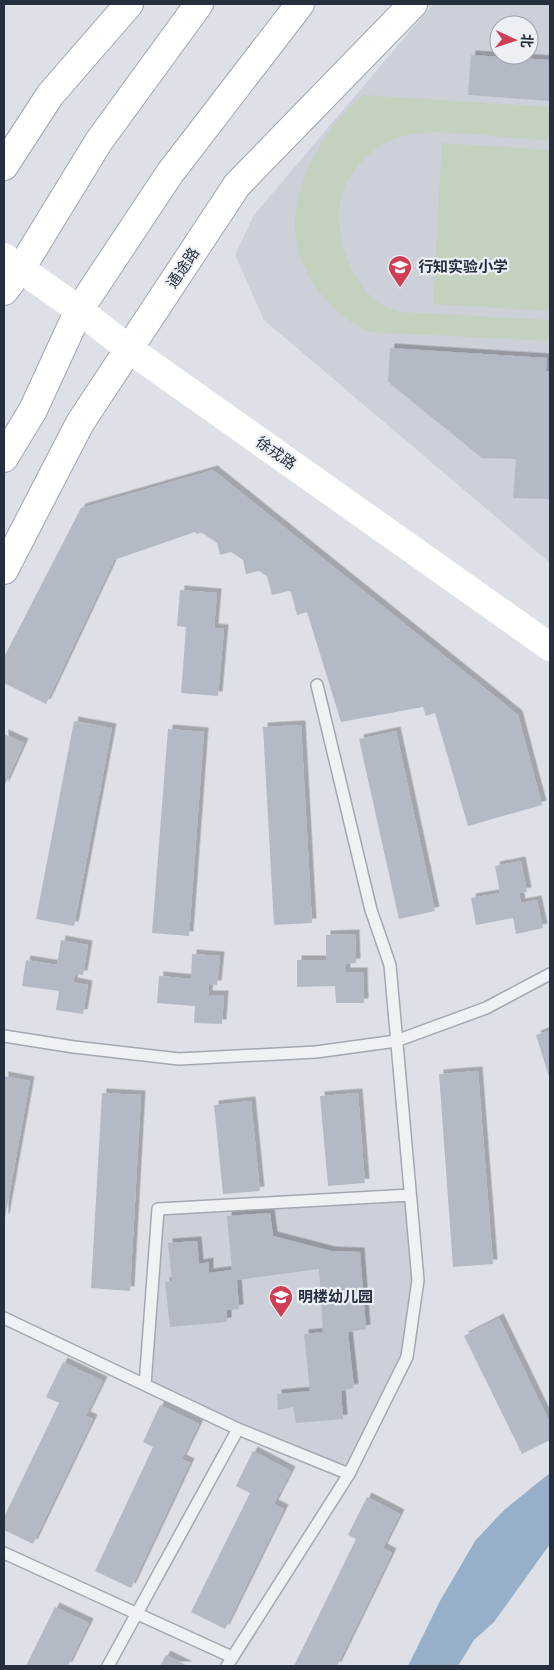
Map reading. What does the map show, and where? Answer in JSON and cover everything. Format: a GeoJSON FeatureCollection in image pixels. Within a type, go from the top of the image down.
{"type":"FeatureCollection","features":[{"type":"Feature","properties":{"kind":"main road"},"geometry":{"type":"LineString","coordinates":[[4,166],[50,94],[129,4]]}},
{"type":"Feature","properties":{"kind":"main road"},"geometry":{"type":"LineString","coordinates":[[4,291],[12,263],[199,4]]}},
{"type":"Feature","properties":{"kind":"main road"},"geometry":{"type":"LineString","coordinates":[[4,458],[33,410],[80,310],[170,173],[300,4]]}},
{"type":"Feature","properties":{"kind":"main road","name":"通途路"},"geometry":{"type":"LineString","coordinates":[[4,570],[80,423],[238,186],[413,4]]}},
{"type":"Feature","properties":{"kind":"main road","name":"徐戎路"},"geometry":{"type":"LineString","coordinates":[[12,263],[80,310],[129,349],[550,647]]}},
{"type":"Feature","properties":{"kind":"lane"},"geometry":{"type":"LineString","coordinates":[[4,1553],[136,1614],[229,1662],[349,1474],[407,1358],[418,1280],[390,965],[371,910],[317,685]]}},
{"type":"Feature","properties":{"kind":"lane"},"geometry":{"type":"LineString","coordinates":[[4,1036],[74,1047],[179,1059],[316,1052],[396,1040],[486,1008],[550,974]]}},
{"type":"Feature","properties":{"kind":"lane"},"geometry":{"type":"LineString","coordinates":[[145,1384],[158,1209],[410,1195]]}},
{"type":"Feature","properties":{"kind":"lane"},"geometry":{"type":"LineString","coordinates":[[4,1318],[238,1429],[349,1474]]}},
{"type":"Feature","properties":{"kind":"lane"},"geometry":{"type":"LineString","coordinates":[[108,1666],[238,1429]]}},
{"type":"Feature","properties":{"kind":"shaded area","name":"行知实验小学"},"geometry":{"type":"Polygon","coordinates":[[[433,4],[550,4],[550,563],[264,320],[235,255],[254,215],[433,4]]]}},
{"type":"Feature","properties":{"kind":"shaded area","name":"明楼幼儿园"},"geometry":{"type":"Polygon","coordinates":[[[410,1195],[416,1280],[405,1357],[348,1472],[147,1383],[160,1210],[410,1195]]]}},
{"type":"Feature","properties":{"kind":"green space"},"geometry":{"type":"Polygon","coordinates":[[[362,95],[550,107],[550,141],[435,132],[412,134],[381,145],[360,163],[349,178],[339,207],[339,222],[341,237],[350,266],[366,291],[381,304],[400,312],[550,320],[550,341],[372,332],[357,326],[344,317],[321,294],[308,274],[299,254],[295,233],[300,192],[317,151],[329,132],[362,95]]]}},
{"type":"Feature","properties":{"kind":"green space"},"geometry":{"type":"Polygon","coordinates":[[[442,143],[550,150],[550,311],[433,304],[442,143]]]}},
{"type":"Feature","properties":{"kind":"water"},"geometry":{"type":"Polygon","coordinates":[[[550,1473],[550,1544],[494,1622],[474,1640],[458,1666],[408,1666],[440,1601],[475,1541],[504,1510],[550,1473]]]}},
{"type":"Feature","properties":{"kind":"building"},"geometry":{"type":"Polygon","coordinates":[[[471,55],[489,56],[489,65],[539,65],[539,59],[550,60],[550,101],[468,95],[471,55]]]}},
{"type":"Feature","properties":{"kind":"building"},"geometry":{"type":"Polygon","coordinates":[[[390,348],[547,358],[546,371],[550,371],[550,499],[513,498],[516,459],[482,458],[388,382],[390,348]]]}},
{"type":"Feature","properties":{"kind":"building"},"geometry":{"type":"Polygon","coordinates":[[[213,470],[518,715],[542,805],[468,826],[435,713],[426,716],[423,707],[341,722],[307,612],[297,615],[291,592],[272,595],[267,576],[259,571],[246,574],[243,560],[231,552],[220,555],[217,543],[202,533],[196,534],[195,532],[114,560],[46,704],[4,683],[4,657],[81,508],[213,470]]]}},
{"type":"Feature","properties":{"kind":"building"},"geometry":{"type":"Polygon","coordinates":[[[180,590],[217,593],[214,628],[224,629],[218,696],[181,693],[186,627],[177,626],[180,590]]]}},
{"type":"Feature","properties":{"kind":"building"},"geometry":{"type":"Polygon","coordinates":[[[74,721],[112,728],[74,926],[36,919],[74,721]]]}},
{"type":"Feature","properties":{"kind":"building"},"geometry":{"type":"Polygon","coordinates":[[[301,725],[312,923],[274,925],[263,727],[301,725]]]}},
{"type":"Feature","properties":{"kind":"building"},"geometry":{"type":"Polygon","coordinates":[[[168,729],[204,732],[189,936],[152,933],[168,729]]]}},
{"type":"Feature","properties":{"kind":"building"},"geometry":{"type":"Polygon","coordinates":[[[396,731],[435,911],[399,919],[359,739],[396,731]]]}},
{"type":"Feature","properties":{"kind":"building"},"geometry":{"type":"Polygon","coordinates":[[[4,734],[24,743],[4,787],[4,734]]]}},
{"type":"Feature","properties":{"kind":"building"},"geometry":{"type":"Polygon","coordinates":[[[521,861],[527,892],[519,893],[521,903],[537,900],[543,928],[516,934],[513,918],[476,925],[471,898],[500,893],[495,866],[521,861]]]}},
{"type":"Feature","properties":{"kind":"building"},"geometry":{"type":"Polygon","coordinates":[[[355,934],[356,963],[346,964],[346,972],[363,972],[364,1003],[336,1003],[335,986],[297,987],[297,960],[326,960],[326,935],[355,934]]]}},
{"type":"Feature","properties":{"kind":"building"},"geometry":{"type":"Polygon","coordinates":[[[61,940],[88,945],[83,975],[75,974],[73,982],[88,985],[83,1014],[56,1010],[59,991],[22,986],[26,960],[57,965],[61,940]]]}},
{"type":"Feature","properties":{"kind":"building"},"geometry":{"type":"Polygon","coordinates":[[[192,954],[220,956],[217,985],[209,984],[208,995],[224,995],[222,1024],[194,1023],[195,1006],[157,1003],[159,976],[191,979],[192,954]]]}},
{"type":"Feature","properties":{"kind":"building"},"geometry":{"type":"Polygon","coordinates":[[[550,1030],[550,1080],[536,1035],[550,1030]]]}},
{"type":"Feature","properties":{"kind":"building"},"geometry":{"type":"Polygon","coordinates":[[[478,1071],[493,1264],[453,1267],[439,1074],[478,1071]]]}},
{"type":"Feature","properties":{"kind":"building"},"geometry":{"type":"Polygon","coordinates":[[[4,1076],[30,1081],[5,1218],[4,1218],[4,1076]]]}},
{"type":"Feature","properties":{"kind":"building"},"geometry":{"type":"Polygon","coordinates":[[[102,1093],[141,1095],[130,1291],[91,1288],[102,1093]]]}},
{"type":"Feature","properties":{"kind":"building"},"geometry":{"type":"Polygon","coordinates":[[[358,1093],[365,1183],[328,1186],[320,1096],[358,1093]]]}},
{"type":"Feature","properties":{"kind":"building"},"geometry":{"type":"Polygon","coordinates":[[[251,1101],[260,1191],[223,1194],[214,1105],[251,1101]]]}},
{"type":"Feature","properties":{"kind":"building"},"geometry":{"type":"Polygon","coordinates":[[[270,1213],[273,1236],[331,1251],[360,1252],[366,1329],[348,1332],[354,1388],[341,1391],[343,1419],[296,1423],[293,1407],[278,1410],[277,1394],[310,1391],[304,1334],[323,1332],[319,1269],[237,1280],[239,1309],[227,1310],[227,1322],[170,1327],[165,1282],[172,1281],[168,1243],[197,1241],[199,1264],[209,1262],[209,1273],[232,1270],[227,1216],[270,1213]]]}},
{"type":"Feature","properties":{"kind":"building"},"geometry":{"type":"Polygon","coordinates":[[[499,1318],[550,1423],[550,1440],[522,1454],[464,1336],[499,1318]]]}},
{"type":"Feature","properties":{"kind":"building"},"geometry":{"type":"Polygon","coordinates":[[[63,1362],[103,1381],[86,1416],[93,1419],[33,1544],[4,1530],[4,1517],[59,1403],[46,1397],[63,1362]]]}},
{"type":"Feature","properties":{"kind":"building"},"geometry":{"type":"Polygon","coordinates":[[[160,1405],[199,1424],[182,1459],[190,1463],[131,1588],[95,1571],[153,1447],[143,1442],[160,1405]]]}},
{"type":"Feature","properties":{"kind":"building"},"geometry":{"type":"Polygon","coordinates":[[[253,1451],[291,1471],[274,1504],[284,1509],[225,1629],[191,1612],[250,1493],[236,1486],[253,1451]]]}},
{"type":"Feature","properties":{"kind":"building"},"geometry":{"type":"Polygon","coordinates":[[[367,1497],[400,1514],[383,1548],[392,1553],[337,1666],[294,1666],[356,1539],[348,1535],[367,1497]]]}},
{"type":"Feature","properties":{"kind":"building"},"geometry":{"type":"Polygon","coordinates":[[[55,1607],[89,1623],[68,1666],[26,1666],[55,1607]]]}},
{"type":"Feature","properties":{"kind":"building"},"geometry":{"type":"Polygon","coordinates":[[[166,1655],[188,1666],[160,1666],[166,1655]]]}},
{"type":"Feature","properties":{"kind":"place","name":"行知实验小学"},"geometry":{"type":"Point","coordinates":[400,288]}},
{"type":"Feature","properties":{"kind":"place","name":"明楼幼儿园"},"geometry":{"type":"Point","coordinates":[281,1318]}}]}
